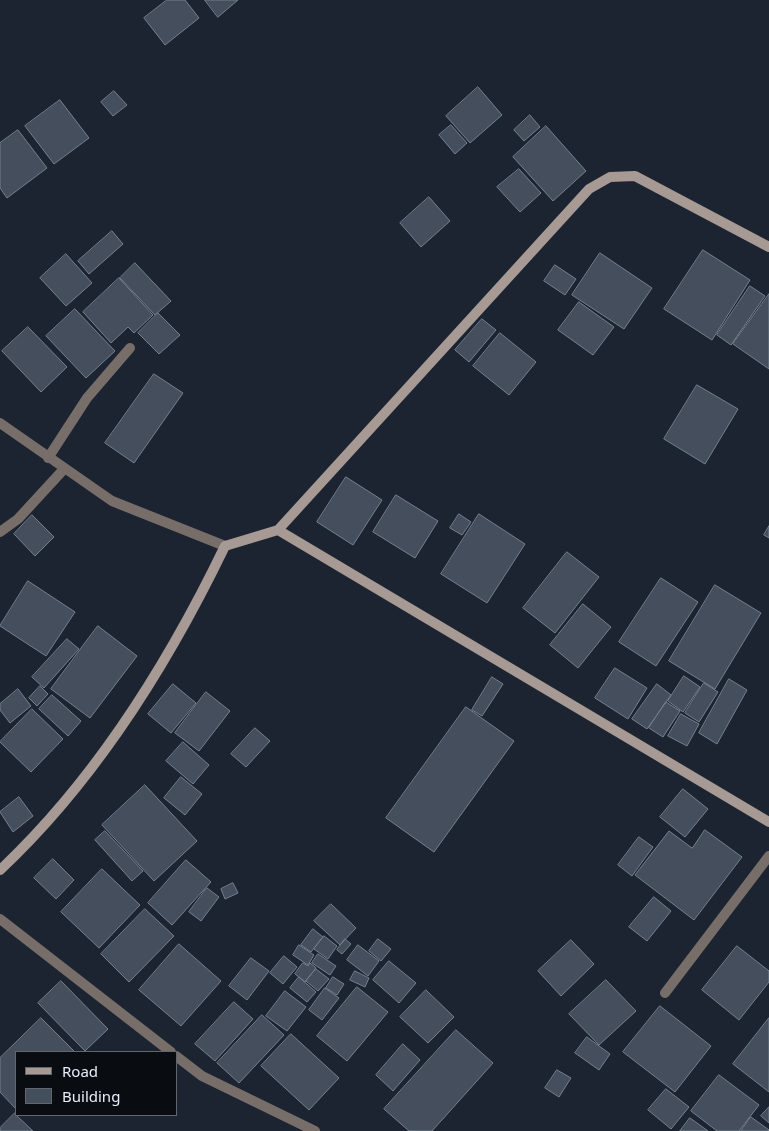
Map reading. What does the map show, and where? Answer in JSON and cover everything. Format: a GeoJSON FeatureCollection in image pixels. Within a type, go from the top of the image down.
{"type":"FeatureCollection","features":[{"type":"Feature","properties":{"kind":"street"},"geometry":{"type":"LineString","coordinates":[[0,423],[112,501],[225,546],[278,530],[589,189],[610,177],[635,176],[769,247]]}},
{"type":"Feature","properties":{"kind":"street"},"geometry":{"type":"LineString","coordinates":[[48,458],[87,398],[130,348]]}},
{"type":"Feature","properties":{"kind":"street"},"geometry":{"type":"LineString","coordinates":[[0,532],[18,519],[64,469]]}},
{"type":"Feature","properties":{"kind":"street"},"geometry":{"type":"LineString","coordinates":[[278,530],[769,822]]}},
{"type":"Feature","properties":{"kind":"street"},"geometry":{"type":"LineString","coordinates":[[0,870],[36,836],[126,722],[192,615],[225,546]]}},
{"type":"Feature","properties":{"kind":"street"},"geometry":{"type":"LineString","coordinates":[[665,993],[769,856]]}},
{"type":"Feature","properties":{"kind":"street"},"geometry":{"type":"LineString","coordinates":[[0,918],[170,1051]]}},
{"type":"Feature","properties":{"kind":"street"},"geometry":{"type":"LineString","coordinates":[[178,1058],[202,1076],[315,1131]]}},
{"type":"Feature","properties":{"kind":"building"},"geometry":{"type":"Polygon","coordinates":[[[167,0],[185,0],[199,18],[165,45],[144,18],[167,0]]]}},
{"type":"Feature","properties":{"kind":"building"},"geometry":{"type":"Polygon","coordinates":[[[205,0],[238,0],[218,17],[205,0]]]}},
{"type":"Feature","properties":{"kind":"building"},"geometry":{"type":"Polygon","coordinates":[[[478,87],[502,115],[470,143],[446,116],[478,87]]]}},
{"type":"Feature","properties":{"kind":"building"},"geometry":{"type":"Polygon","coordinates":[[[114,91],[127,105],[113,116],[101,102],[114,91]]]}},
{"type":"Feature","properties":{"kind":"building"},"geometry":{"type":"Polygon","coordinates":[[[60,100],[89,138],[54,164],[25,126],[60,100]]]}},
{"type":"Feature","properties":{"kind":"building"},"geometry":{"type":"Polygon","coordinates":[[[530,115],[540,127],[524,141],[514,130],[530,115]]]}},
{"type":"Feature","properties":{"kind":"building"},"geometry":{"type":"Polygon","coordinates":[[[451,125],[467,143],[455,154],[439,135],[451,125]]]}},
{"type":"Feature","properties":{"kind":"building"},"geometry":{"type":"Polygon","coordinates":[[[546,126],[586,171],[553,201],[513,157],[546,126]]]}},
{"type":"Feature","properties":{"kind":"building"},"geometry":{"type":"Polygon","coordinates":[[[18,130],[47,168],[7,198],[0,188],[0,143],[18,130]]]}},
{"type":"Feature","properties":{"kind":"building"},"geometry":{"type":"Polygon","coordinates":[[[519,169],[541,193],[520,212],[497,187],[519,169]]]}},
{"type":"Feature","properties":{"kind":"building"},"geometry":{"type":"Polygon","coordinates":[[[429,197],[450,221],[421,247],[400,223],[429,197]]]}},
{"type":"Feature","properties":{"kind":"building"},"geometry":{"type":"Polygon","coordinates":[[[112,231],[123,244],[89,274],[78,261],[112,231]]]}},
{"type":"Feature","properties":{"kind":"building"},"geometry":{"type":"Polygon","coordinates":[[[703,250],[750,280],[712,340],[664,309],[703,250]]]}},
{"type":"Feature","properties":{"kind":"building"},"geometry":{"type":"Polygon","coordinates":[[[600,253],[652,288],[624,329],[572,295],[600,253]]]}},
{"type":"Feature","properties":{"kind":"building"},"geometry":{"type":"Polygon","coordinates":[[[66,254],[92,283],[66,306],[40,278],[66,254]]]}},
{"type":"Feature","properties":{"kind":"building"},"geometry":{"type":"Polygon","coordinates":[[[135,263],[171,301],[155,315],[120,278],[135,263]]]}},
{"type":"Feature","properties":{"kind":"building"},"geometry":{"type":"Polygon","coordinates":[[[555,265],[576,279],[565,295],[544,281],[555,265]]]}},
{"type":"Feature","properties":{"kind":"building"},"geometry":{"type":"Polygon","coordinates":[[[119,278],[153,315],[134,333],[128,327],[111,343],[83,312],[119,278]]]}},
{"type":"Feature","properties":{"kind":"building"},"geometry":{"type":"Polygon","coordinates":[[[750,286],[765,296],[731,345],[717,335],[750,286]]]}},
{"type":"Feature","properties":{"kind":"building"},"geometry":{"type":"Polygon","coordinates":[[[769,294],[769,369],[733,344],[769,294]]]}},
{"type":"Feature","properties":{"kind":"building"},"geometry":{"type":"Polygon","coordinates":[[[579,302],[614,327],[593,355],[558,330],[579,302]]]}},
{"type":"Feature","properties":{"kind":"building"},"geometry":{"type":"Polygon","coordinates":[[[75,309],[115,351],[86,378],[46,336],[75,309]]]}},
{"type":"Feature","properties":{"kind":"building"},"geometry":{"type":"Polygon","coordinates":[[[158,313],[180,335],[159,354],[138,333],[158,313]]]}},
{"type":"Feature","properties":{"kind":"building"},"geometry":{"type":"Polygon","coordinates":[[[482,319],[496,330],[469,362],[455,350],[482,319]]]}},
{"type":"Feature","properties":{"kind":"building"},"geometry":{"type":"Polygon","coordinates":[[[28,327],[67,367],[41,392],[2,351],[28,327]]]}},
{"type":"Feature","properties":{"kind":"building"},"geometry":{"type":"Polygon","coordinates":[[[500,333],[536,362],[509,395],[473,366],[500,333]]]}},
{"type":"Feature","properties":{"kind":"building"},"geometry":{"type":"Polygon","coordinates":[[[154,374],[183,393],[134,463],[105,443],[154,374]]]}},
{"type":"Feature","properties":{"kind":"building"},"geometry":{"type":"Polygon","coordinates":[[[697,385],[738,409],[705,464],[664,439],[697,385]]]}},
{"type":"Feature","properties":{"kind":"building"},"geometry":{"type":"Polygon","coordinates":[[[346,477],[382,500],[353,545],[317,522],[346,477]]]}},
{"type":"Feature","properties":{"kind":"building"},"geometry":{"type":"Polygon","coordinates":[[[396,495],[438,521],[415,558],[373,532],[396,495]]]}},
{"type":"Feature","properties":{"kind":"building"},"geometry":{"type":"Polygon","coordinates":[[[459,514],[471,522],[462,535],[450,528],[459,514]]]}},
{"type":"Feature","properties":{"kind":"building"},"geometry":{"type":"Polygon","coordinates":[[[479,514],[525,544],[487,603],[441,574],[479,514]]]}},
{"type":"Feature","properties":{"kind":"building"},"geometry":{"type":"Polygon","coordinates":[[[32,515],[54,537],[35,556],[14,534],[32,515]]]}},
{"type":"Feature","properties":{"kind":"building"},"geometry":{"type":"Polygon","coordinates":[[[769,526],[769,538],[764,535],[769,526]]]}},
{"type":"Feature","properties":{"kind":"building"},"geometry":{"type":"Polygon","coordinates":[[[567,552],[599,577],[555,633],[523,608],[567,552]]]}},
{"type":"Feature","properties":{"kind":"building"},"geometry":{"type":"Polygon","coordinates":[[[661,578],[698,602],[656,666],[619,642],[661,578]]]}},
{"type":"Feature","properties":{"kind":"building"},"geometry":{"type":"Polygon","coordinates":[[[28,581],[75,612],[46,656],[0,626],[28,581]]]}},
{"type":"Feature","properties":{"kind":"building"},"geometry":{"type":"Polygon","coordinates":[[[715,585],[761,613],[715,689],[669,661],[715,585]]]}},
{"type":"Feature","properties":{"kind":"building"},"geometry":{"type":"Polygon","coordinates":[[[583,604],[611,627],[578,668],[550,645],[583,604]]]}},
{"type":"Feature","properties":{"kind":"building"},"geometry":{"type":"Polygon","coordinates":[[[98,626],[137,656],[90,718],[51,689],[98,626]]]}},
{"type":"Feature","properties":{"kind":"building"},"geometry":{"type":"Polygon","coordinates":[[[67,639],[79,649],[44,688],[32,677],[67,639]]]}},
{"type":"Feature","properties":{"kind":"building"},"geometry":{"type":"Polygon","coordinates":[[[615,668],[647,688],[628,719],[595,698],[615,668]]]}},
{"type":"Feature","properties":{"kind":"building"},"geometry":{"type":"Polygon","coordinates":[[[684,676],[700,687],[683,712],[668,701],[684,676]]]}},
{"type":"Feature","properties":{"kind":"building"},"geometry":{"type":"Polygon","coordinates":[[[492,677],[503,684],[482,716],[472,710],[492,677]]]}},
{"type":"Feature","properties":{"kind":"building"},"geometry":{"type":"Polygon","coordinates":[[[729,679],[747,690],[717,744],[699,733],[729,679]]]}},
{"type":"Feature","properties":{"kind":"building"},"geometry":{"type":"Polygon","coordinates":[[[704,683],[718,692],[699,722],[685,713],[704,683]]]}},
{"type":"Feature","properties":{"kind":"building"},"geometry":{"type":"Polygon","coordinates":[[[173,684],[196,703],[171,733],[148,714],[173,684]]]}},
{"type":"Feature","properties":{"kind":"building"},"geometry":{"type":"Polygon","coordinates":[[[657,684],[671,695],[647,729],[632,719],[657,684]]]}},
{"type":"Feature","properties":{"kind":"building"},"geometry":{"type":"Polygon","coordinates":[[[40,686],[48,694],[37,706],[29,698],[40,686]]]}},
{"type":"Feature","properties":{"kind":"building"},"geometry":{"type":"Polygon","coordinates":[[[18,689],[31,706],[10,723],[0,710],[0,704],[18,689]]]}},
{"type":"Feature","properties":{"kind":"building"},"geometry":{"type":"Polygon","coordinates":[[[206,692],[230,711],[199,751],[175,733],[206,692]]]}},
{"type":"Feature","properties":{"kind":"building"},"geometry":{"type":"Polygon","coordinates":[[[52,695],[81,721],[68,736],[39,709],[52,695]]]}},
{"type":"Feature","properties":{"kind":"building"},"geometry":{"type":"Polygon","coordinates":[[[666,702],[680,711],[663,737],[649,728],[666,702]]]}},
{"type":"Feature","properties":{"kind":"building"},"geometry":{"type":"Polygon","coordinates":[[[466,707],[514,741],[434,852],[386,818],[466,707]]]}},
{"type":"Feature","properties":{"kind":"building"},"geometry":{"type":"Polygon","coordinates":[[[32,709],[63,739],[31,772],[0,742],[32,709]]]}},
{"type":"Feature","properties":{"kind":"building"},"geometry":{"type":"Polygon","coordinates":[[[681,714],[699,724],[687,746],[668,736],[681,714]]]}},
{"type":"Feature","properties":{"kind":"building"},"geometry":{"type":"Polygon","coordinates":[[[255,728],[270,741],[246,767],[231,754],[255,728]]]}},
{"type":"Feature","properties":{"kind":"building"},"geometry":{"type":"Polygon","coordinates":[[[183,742],[209,765],[193,784],[166,761],[183,742]]]}},
{"type":"Feature","properties":{"kind":"building"},"geometry":{"type":"Polygon","coordinates":[[[181,777],[202,794],[185,815],[164,798],[181,777]]]}},
{"type":"Feature","properties":{"kind":"building"},"geometry":{"type":"Polygon","coordinates":[[[145,785],[197,841],[154,881],[102,825],[145,785]]]}},
{"type":"Feature","properties":{"kind":"building"},"geometry":{"type":"Polygon","coordinates":[[[683,789],[708,809],[685,837],[660,817],[683,789]]]}},
{"type":"Feature","properties":{"kind":"building"},"geometry":{"type":"Polygon","coordinates":[[[19,797],[33,816],[13,832],[0,812],[19,797]]]}},
{"type":"Feature","properties":{"kind":"building"},"geometry":{"type":"Polygon","coordinates":[[[705,830],[742,857],[694,920],[635,875],[669,831],[692,848],[705,830]]]}},
{"type":"Feature","properties":{"kind":"building"},"geometry":{"type":"Polygon","coordinates":[[[105,831],[143,871],[132,881],[95,840],[105,831]]]}},
{"type":"Feature","properties":{"kind":"building"},"geometry":{"type":"Polygon","coordinates":[[[639,837],[653,847],[632,876],[618,865],[639,837]]]}},
{"type":"Feature","properties":{"kind":"building"},"geometry":{"type":"Polygon","coordinates":[[[53,859],[74,880],[56,899],[34,878],[53,859]]]}},
{"type":"Feature","properties":{"kind":"building"},"geometry":{"type":"Polygon","coordinates":[[[186,860],[211,882],[172,925],[148,903],[186,860]]]}},
{"type":"Feature","properties":{"kind":"building"},"geometry":{"type":"Polygon","coordinates":[[[102,869],[140,905],[99,948],[61,912],[102,869]]]}},
{"type":"Feature","properties":{"kind":"building"},"geometry":{"type":"Polygon","coordinates":[[[233,883],[238,893],[225,899],[221,889],[233,883]]]}},
{"type":"Feature","properties":{"kind":"building"},"geometry":{"type":"Polygon","coordinates":[[[207,888],[219,897],[201,921],[189,912],[207,888]]]}},
{"type":"Feature","properties":{"kind":"building"},"geometry":{"type":"Polygon","coordinates":[[[654,897],[671,911],[647,941],[629,927],[654,897]]]}},
{"type":"Feature","properties":{"kind":"building"},"geometry":{"type":"Polygon","coordinates":[[[331,904],[356,928],[340,945],[314,921],[331,904]]]}},
{"type":"Feature","properties":{"kind":"building"},"geometry":{"type":"Polygon","coordinates":[[[145,909],[174,936],[129,982],[101,954],[145,909]]]}},
{"type":"Feature","properties":{"kind":"building"},"geometry":{"type":"Polygon","coordinates":[[[313,929],[323,937],[311,952],[301,945],[313,929]]]}},
{"type":"Feature","properties":{"kind":"building"},"geometry":{"type":"Polygon","coordinates":[[[324,936],[337,946],[328,959],[314,949],[324,936]]]}},
{"type":"Feature","properties":{"kind":"building"},"geometry":{"type":"Polygon","coordinates":[[[345,939],[351,944],[342,954],[337,950],[345,939]]]}},
{"type":"Feature","properties":{"kind":"building"},"geometry":{"type":"Polygon","coordinates":[[[378,939],[391,949],[381,961],[369,951],[378,939]]]}},
{"type":"Feature","properties":{"kind":"building"},"geometry":{"type":"Polygon","coordinates":[[[571,940],[594,964],[561,996],[538,971],[571,940]]]}},
{"type":"Feature","properties":{"kind":"building"},"geometry":{"type":"Polygon","coordinates":[[[179,944],[221,981],[181,1026],[139,990],[179,944]]]}},
{"type":"Feature","properties":{"kind":"building"},"geometry":{"type":"Polygon","coordinates":[[[299,945],[314,955],[308,965],[293,955],[299,945]]]}},
{"type":"Feature","properties":{"kind":"building"},"geometry":{"type":"Polygon","coordinates":[[[358,945],[379,961],[368,976],[347,960],[358,945]]]}},
{"type":"Feature","properties":{"kind":"building"},"geometry":{"type":"Polygon","coordinates":[[[737,946],[769,971],[769,982],[739,1020],[702,990],[737,946]]]}},
{"type":"Feature","properties":{"kind":"building"},"geometry":{"type":"Polygon","coordinates":[[[318,954],[336,966],[330,975],[312,963],[318,954]]]}},
{"type":"Feature","properties":{"kind":"building"},"geometry":{"type":"Polygon","coordinates":[[[284,956],[297,967],[283,984],[270,973],[284,956]]]}},
{"type":"Feature","properties":{"kind":"building"},"geometry":{"type":"Polygon","coordinates":[[[251,958],[269,971],[247,1000],[229,986],[251,958]]]}},
{"type":"Feature","properties":{"kind":"building"},"geometry":{"type":"Polygon","coordinates":[[[389,961],[416,983],[399,1003],[373,980],[389,961]]]}},
{"type":"Feature","properties":{"kind":"building"},"geometry":{"type":"Polygon","coordinates":[[[303,963],[308,966],[310,963],[316,968],[305,982],[295,974],[303,963]]]}},
{"type":"Feature","properties":{"kind":"building"},"geometry":{"type":"Polygon","coordinates":[[[316,969],[329,979],[318,991],[306,981],[316,969]]]}},
{"type":"Feature","properties":{"kind":"building"},"geometry":{"type":"Polygon","coordinates":[[[355,971],[369,978],[365,987],[350,980],[355,971]]]}},
{"type":"Feature","properties":{"kind":"building"},"geometry":{"type":"Polygon","coordinates":[[[299,977],[316,992],[307,1002],[290,988],[299,977]]]}},
{"type":"Feature","properties":{"kind":"building"},"geometry":{"type":"Polygon","coordinates":[[[333,977],[344,984],[337,995],[326,988],[333,977]]]}},
{"type":"Feature","properties":{"kind":"building"},"geometry":{"type":"Polygon","coordinates":[[[606,980],[636,1011],[599,1045],[569,1014],[606,980]]]}},
{"type":"Feature","properties":{"kind":"building"},"geometry":{"type":"Polygon","coordinates":[[[61,981],[108,1029],[85,1051],[38,1003],[61,981]]]}},
{"type":"Feature","properties":{"kind":"building"},"geometry":{"type":"Polygon","coordinates":[[[357,987],[388,1012],[347,1061],[317,1036],[357,987]]]}},
{"type":"Feature","properties":{"kind":"building"},"geometry":{"type":"Polygon","coordinates":[[[325,988],[339,998],[322,1020],[309,1010],[325,988]]]}},
{"type":"Feature","properties":{"kind":"building"},"geometry":{"type":"Polygon","coordinates":[[[426,990],[454,1017],[428,1043],[400,1017],[426,990]]]}},
{"type":"Feature","properties":{"kind":"building"},"geometry":{"type":"Polygon","coordinates":[[[285,991],[306,1007],[287,1031],[266,1016],[285,991]]]}},
{"type":"Feature","properties":{"kind":"building"},"geometry":{"type":"Polygon","coordinates":[[[234,1002],[253,1019],[215,1061],[195,1044],[234,1002]]]}},
{"type":"Feature","properties":{"kind":"building"},"geometry":{"type":"Polygon","coordinates":[[[660,1006],[711,1046],[675,1092],[623,1052],[660,1006]]]}},
{"type":"Feature","properties":{"kind":"building"},"geometry":{"type":"Polygon","coordinates":[[[262,1015],[284,1035],[239,1083],[217,1063],[262,1015]]]}},
{"type":"Feature","properties":{"kind":"building"},"geometry":{"type":"Polygon","coordinates":[[[41,1018],[74,1051],[15,1051],[15,1108],[0,1092],[0,1058],[41,1018]]]}},
{"type":"Feature","properties":{"kind":"building"},"geometry":{"type":"Polygon","coordinates":[[[769,1018],[769,1092],[733,1064],[769,1018]]]}},
{"type":"Feature","properties":{"kind":"building"},"geometry":{"type":"Polygon","coordinates":[[[456,1030],[493,1063],[432,1131],[409,1131],[384,1109],[456,1030]]]}},
{"type":"Feature","properties":{"kind":"building"},"geometry":{"type":"Polygon","coordinates":[[[291,1034],[339,1078],[309,1110],[261,1066],[291,1034]]]}},
{"type":"Feature","properties":{"kind":"building"},"geometry":{"type":"Polygon","coordinates":[[[587,1037],[610,1054],[599,1070],[575,1053],[587,1037]]]}},
{"type":"Feature","properties":{"kind":"building"},"geometry":{"type":"Polygon","coordinates":[[[403,1044],[420,1060],[393,1091],[376,1075],[403,1044]]]}},
{"type":"Feature","properties":{"kind":"building"},"geometry":{"type":"Polygon","coordinates":[[[557,1070],[571,1078],[559,1097],[545,1088],[557,1070]]]}},
{"type":"Feature","properties":{"kind":"building"},"geometry":{"type":"Polygon","coordinates":[[[719,1075],[759,1105],[739,1131],[717,1131],[691,1111],[719,1075]]]}},
{"type":"Feature","properties":{"kind":"building"},"geometry":{"type":"Polygon","coordinates":[[[666,1089],[689,1107],[671,1129],[648,1110],[666,1089]]]}},
{"type":"Feature","properties":{"kind":"building"},"geometry":{"type":"Polygon","coordinates":[[[769,1107],[769,1123],[761,1116],[769,1107]]]}},
{"type":"Feature","properties":{"kind":"building"},"geometry":{"type":"Polygon","coordinates":[[[15,1113],[15,1116],[33,1131],[0,1131],[0,1128],[15,1113]]]}},
{"type":"Feature","properties":{"kind":"building"},"geometry":{"type":"Polygon","coordinates":[[[751,1117],[769,1130],[741,1131],[751,1117]]]}},
{"type":"Feature","properties":{"kind":"building"},"geometry":{"type":"Polygon","coordinates":[[[690,1118],[708,1131],[680,1131],[690,1118]]]}}]}
